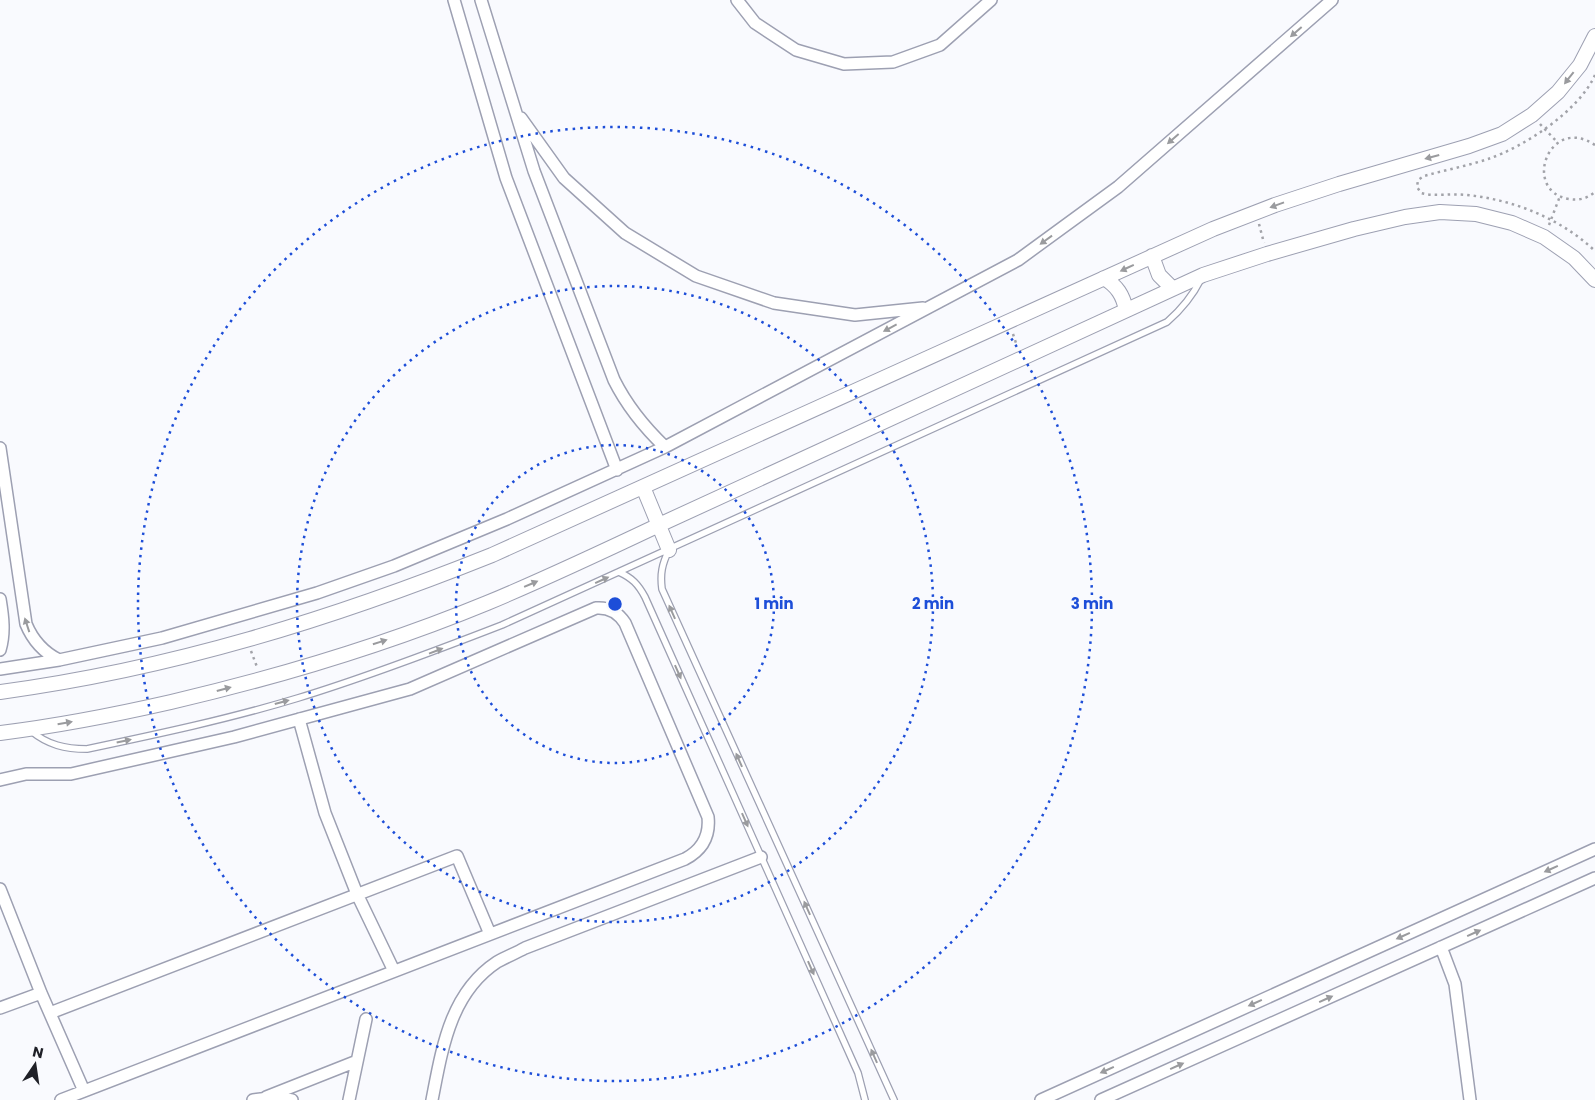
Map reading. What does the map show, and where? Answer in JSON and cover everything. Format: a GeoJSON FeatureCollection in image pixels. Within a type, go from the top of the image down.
{"type":"FeatureCollection","features":[{"type":"Feature","properties":{"kind":"street"},"geometry":{"type":"LineString","coordinates":[[454,0],[506,178],[618,470]]}},
{"type":"Feature","properties":{"kind":"street"},"geometry":{"type":"LineString","coordinates":[[481,0],[534,171],[614,380],[636,416],[665,447]]}},
{"type":"Feature","properties":{"kind":"street"},"geometry":{"type":"LineString","coordinates":[[737,0],[755,23],[796,50],[844,64],[893,62],[940,45],[991,0]]}},
{"type":"Feature","properties":{"kind":"street"},"geometry":{"type":"LineString","coordinates":[[0,669],[59,660],[162,638],[317,593],[394,566],[507,519],[665,447],[1018,260],[1118,187],[1332,0]]}},
{"type":"Feature","properties":{"kind":"street"},"geometry":{"type":"LineString","coordinates":[[0,692],[105,674],[184,657],[247,640],[340,612],[492,555],[1152,256],[1256,213],[1339,184],[1469,146],[1502,134],[1532,115],[1558,92],[1580,65],[1595,36]]}},
{"type":"Feature","properties":{"kind":"street"},"geometry":{"type":"LineString","coordinates":[[516,110],[564,178],[625,233],[696,276],[774,303],[855,315],[929,307]]}},
{"type":"Feature","properties":{"kind":"street"},"geometry":{"type":"LineString","coordinates":[[0,733],[29,730],[122,713],[215,691],[307,666],[397,637],[486,603],[573,566],[1172,288],[1203,275],[1267,254],[1354,229],[1405,217],[1440,212],[1476,214],[1512,223],[1544,237],[1574,258],[1595,280]]}},
{"type":"Feature","properties":{"kind":"street"},"geometry":{"type":"LineString","coordinates":[[1152,256],[1159,275],[1172,288]]}},
{"type":"Feature","properties":{"kind":"street"},"geometry":{"type":"LineString","coordinates":[[1104,278],[1119,291],[1124,300],[1126,310]]}},
{"type":"Feature","properties":{"kind":"street"},"geometry":{"type":"LineString","coordinates":[[0,448],[26,624],[42,650],[59,660]]}},
{"type":"Feature","properties":{"kind":"street"},"geometry":{"type":"LineString","coordinates":[[643,486],[669,550]]}},
{"type":"Feature","properties":{"kind":"street"},"geometry":{"type":"LineString","coordinates":[[0,599],[4,624],[4,636],[0,650]]}},
{"type":"Feature","properties":{"kind":"street"},"geometry":{"type":"LineString","coordinates":[[0,780],[26,774],[71,774],[234,737],[410,689],[596,608],[612,610],[622,618],[708,817],[706,839],[697,851],[685,859],[61,1100]]}},
{"type":"Feature","properties":{"kind":"street"},"geometry":{"type":"LineString","coordinates":[[299,720],[325,813],[357,894],[394,971]]}},
{"type":"Feature","properties":{"kind":"street"},"geometry":{"type":"LineString","coordinates":[[1041,1100],[1595,849]]}},
{"type":"Feature","properties":{"kind":"street"},"geometry":{"type":"LineString","coordinates":[[50,1013],[456,856],[490,934]]}},
{"type":"Feature","properties":{"kind":"street"},"geometry":{"type":"LineString","coordinates":[[432,1100],[444,1038],[455,1009],[473,983],[497,962],[524,948],[761,857]]}},
{"type":"Feature","properties":{"kind":"street"},"geometry":{"type":"LineString","coordinates":[[1101,1100],[1595,878]]}},
{"type":"Feature","properties":{"kind":"street"},"geometry":{"type":"LineString","coordinates":[[0,889],[4,909],[84,1091]]}},
{"type":"Feature","properties":{"kind":"street"},"geometry":{"type":"LineString","coordinates":[[1441,947],[1449,965],[1454,984],[1470,1100]]}},
{"type":"Feature","properties":{"kind":"street"},"geometry":{"type":"LineString","coordinates":[[0,1008],[41,993]]}},
{"type":"Feature","properties":{"kind":"street"},"geometry":{"type":"LineString","coordinates":[[349,1100],[366,1019]]}},
{"type":"Feature","properties":{"kind":"street"},"geometry":{"type":"LineString","coordinates":[[253,1100],[266,1097],[357,1061]]}},
{"type":"Feature","properties":{"kind":"street"},"geometry":{"type":"LineString","coordinates":[[266,1097],[292,1100]]}},
{"type":"Feature","properties":{"kind":"lane"},"geometry":{"type":"LineString","coordinates":[[29,730],[42,740],[56,746],[88,749],[194,726],[298,698],[401,664],[502,625],[1168,322],[1194,294],[1203,275]]}},
{"type":"Feature","properties":{"kind":"lane"},"geometry":{"type":"LineString","coordinates":[[669,550],[663,562],[660,576],[662,589],[894,1100]]}},
{"type":"Feature","properties":{"kind":"lane"},"geometry":{"type":"LineString","coordinates":[[619,572],[630,577],[645,596],[858,1073],[865,1100]]}},
{"type":"Feature","properties":{"kind":"path"},"geometry":{"type":"LineString","coordinates":[[1595,75],[1578,99],[1562,115],[1518,146],[1489,159],[1424,176],[1418,180],[1417,186],[1421,193],[1427,195],[1463,195],[1494,198],[1523,207],[1573,233],[1595,251]]}},
{"type":"Feature","properties":{"kind":"path"},"geometry":{"type":"LineString","coordinates":[[1532,115],[1558,143]]}},
{"type":"Feature","properties":{"kind":"path"},"geometry":{"type":"LineString","coordinates":[[1595,145],[1588,141],[1573,138],[1558,143],[1547,155],[1544,170],[1548,185],[1560,196],[1576,200],[1595,192]]}},
{"type":"Feature","properties":{"kind":"path"},"geometry":{"type":"LineString","coordinates":[[1544,237],[1560,196]]}},
{"type":"Feature","properties":{"kind":"path"},"geometry":{"type":"LineString","coordinates":[[1256,213],[1267,254]]}},
{"type":"Feature","properties":{"kind":"path"},"geometry":{"type":"LineString","coordinates":[[1008,321],[1022,358]]}},
{"type":"Feature","properties":{"kind":"path"},"geometry":{"type":"LineString","coordinates":[[247,640],[261,679]]}}]}
